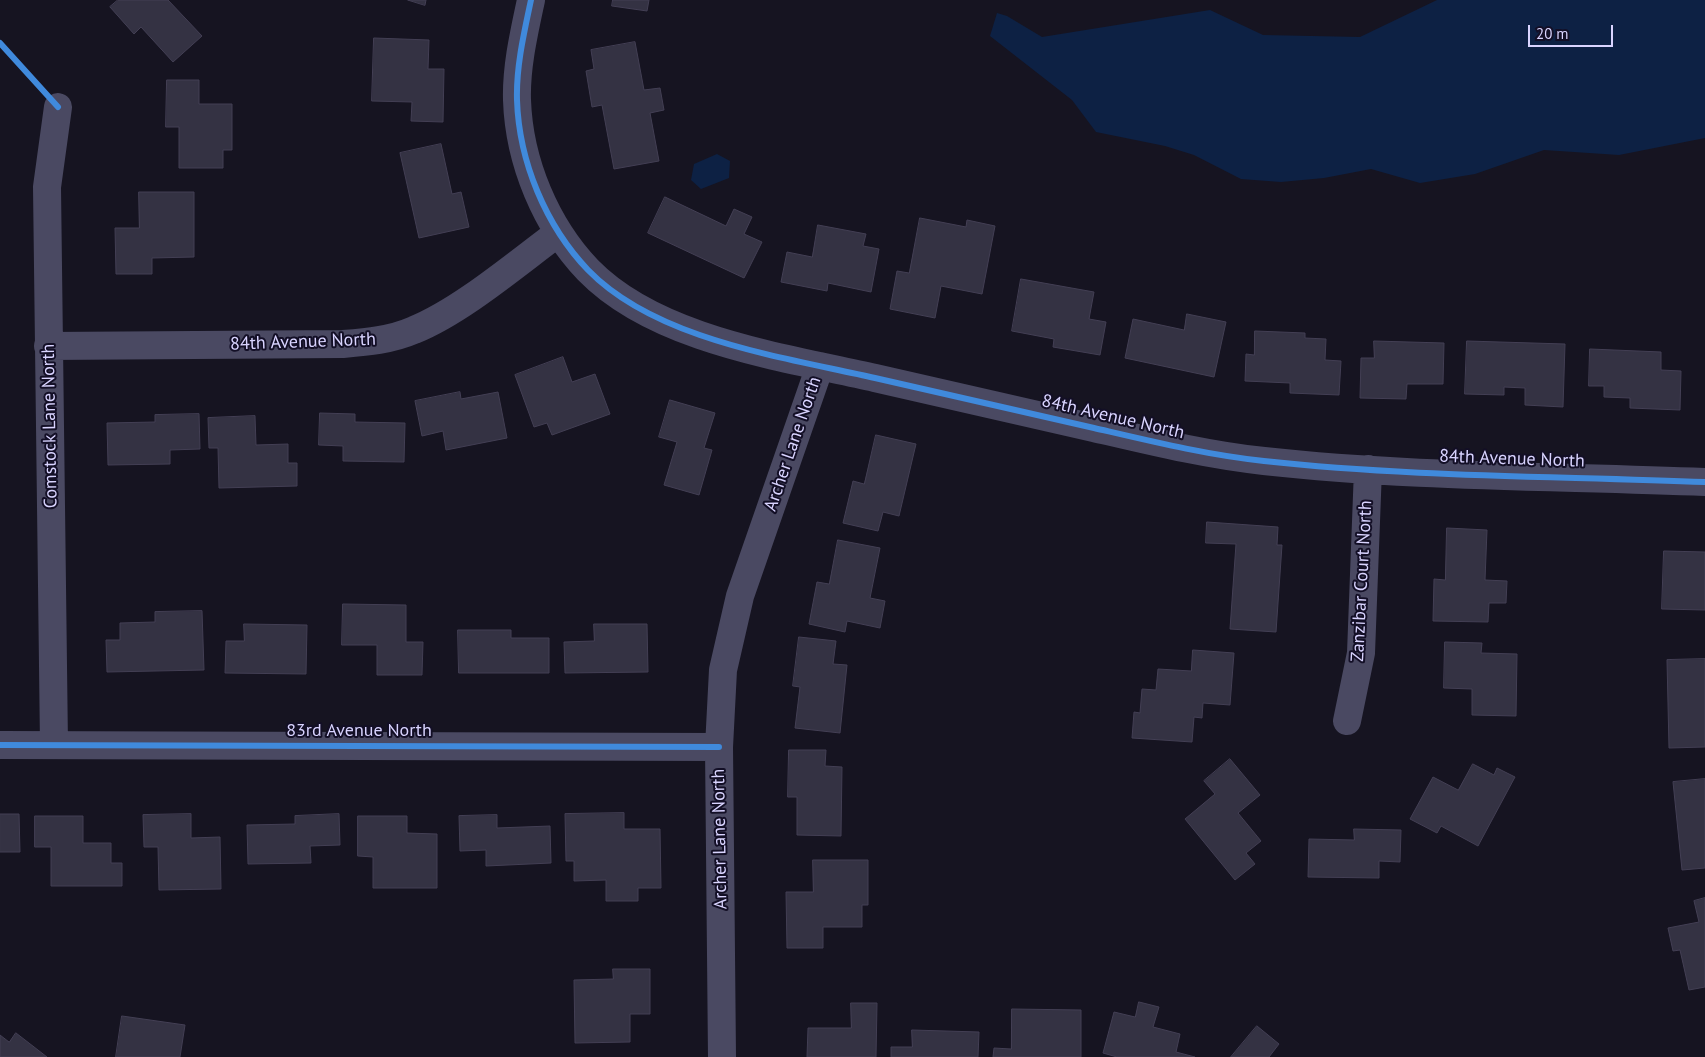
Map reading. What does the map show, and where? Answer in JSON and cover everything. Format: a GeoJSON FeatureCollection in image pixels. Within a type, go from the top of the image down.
{"type":"FeatureCollection","features":[{"type":"Feature","properties":{"kind":"street"},"geometry":{"type":"LineString","coordinates":[[531,0],[520,50],[517,100],[523,148],[538,193],[558,234]]}},
{"type":"Feature","properties":{"kind":"street","name":"Comstock Lane North"},"geometry":{"type":"LineString","coordinates":[[54,745],[47,187],[58,107]]}},
{"type":"Feature","properties":{"kind":"street","name":"84th Avenue North"},"geometry":{"type":"LineString","coordinates":[[48,346],[343,344],[381,341],[414,330],[448,312],[558,234],[590,272],[630,303],[673,326],[728,344],[820,366],[1196,451],[1262,461],[1368,469],[1705,482]]}},
{"type":"Feature","properties":{"kind":"street","name":"Archer Lane North"},"geometry":{"type":"LineString","coordinates":[[722,1057],[719,747],[723,670],[740,596],[820,366]]}},
{"type":"Feature","properties":{"kind":"street","name":"Zanzibar Court North"},"geometry":{"type":"LineString","coordinates":[[1347,721],[1361,653],[1368,469]]}},
{"type":"Feature","properties":{"kind":"street","name":"83rd Avenue North"},"geometry":{"type":"LineString","coordinates":[[0,744],[719,747]]}},
{"type":"Feature","properties":{"kind":"water"},"geometry":{"type":"Polygon","coordinates":[[[1437,0],[1705,0],[1705,138],[1619,155],[1544,150],[1475,174],[1420,183],[1371,169],[1324,178],[1281,182],[1241,179],[1194,155],[1165,146],[1096,132],[1072,100],[990,36],[997,13],[1007,16],[1042,37],[1210,10],[1263,35],[1360,37],[1437,0]]]}},
{"type":"Feature","properties":{"kind":"water"},"geometry":{"type":"Polygon","coordinates":[[[717,154],[730,161],[729,178],[701,189],[691,180],[694,164],[717,154]]]}},
{"type":"Feature","properties":{"kind":"building"},"geometry":{"type":"Polygon","coordinates":[[[118,0],[168,0],[202,36],[173,62],[141,27],[134,34],[110,7],[118,0]]]}},
{"type":"Feature","properties":{"kind":"building"},"geometry":{"type":"Polygon","coordinates":[[[408,0],[426,0],[425,5],[408,0]]]}},
{"type":"Feature","properties":{"kind":"building"},"geometry":{"type":"Polygon","coordinates":[[[613,0],[649,0],[647,11],[612,6],[613,0]]]}},
{"type":"Feature","properties":{"kind":"building"},"geometry":{"type":"Polygon","coordinates":[[[374,38],[429,40],[428,69],[444,69],[443,122],[411,121],[412,102],[372,101],[374,38]]]}},
{"type":"Feature","properties":{"kind":"building"},"geometry":{"type":"Polygon","coordinates":[[[635,42],[644,90],[660,88],[664,110],[650,113],[659,161],[614,169],[602,105],[592,107],[586,71],[594,69],[591,50],[635,42]]]}},
{"type":"Feature","properties":{"kind":"building"},"geometry":{"type":"Polygon","coordinates":[[[167,80],[199,80],[199,104],[232,104],[232,150],[223,150],[223,168],[179,168],[179,127],[166,127],[167,80]]]}},
{"type":"Feature","properties":{"kind":"building"},"geometry":{"type":"Polygon","coordinates":[[[441,144],[452,194],[461,192],[469,227],[419,238],[400,153],[441,144]]]}},
{"type":"Feature","properties":{"kind":"building"},"geometry":{"type":"Polygon","coordinates":[[[139,192],[194,192],[194,257],[152,258],[152,274],[116,274],[115,228],[139,228],[139,192]]]}},
{"type":"Feature","properties":{"kind":"building"},"geometry":{"type":"Polygon","coordinates":[[[665,197],[726,226],[734,209],[752,217],[744,234],[762,242],[744,278],[648,233],[665,197]]]}},
{"type":"Feature","properties":{"kind":"building"},"geometry":{"type":"Polygon","coordinates":[[[920,218],[966,227],[967,220],[995,226],[982,294],[941,286],[935,318],[890,309],[897,271],[909,273],[920,218]]]}},
{"type":"Feature","properties":{"kind":"building"},"geometry":{"type":"Polygon","coordinates":[[[818,225],[866,234],[863,246],[879,249],[871,292],[828,283],[827,291],[781,282],[787,252],[812,257],[818,225]]]}},
{"type":"Feature","properties":{"kind":"building"},"geometry":{"type":"Polygon","coordinates":[[[1021,279],[1094,292],[1089,319],[1106,322],[1100,355],[1053,347],[1054,339],[1012,331],[1021,279]]]}},
{"type":"Feature","properties":{"kind":"building"},"geometry":{"type":"Polygon","coordinates":[[[1187,314],[1226,322],[1214,377],[1125,358],[1133,319],[1184,330],[1187,314]]]}},
{"type":"Feature","properties":{"kind":"building"},"geometry":{"type":"Polygon","coordinates":[[[1255,331],[1305,333],[1305,338],[1326,339],[1325,360],[1341,361],[1339,395],[1290,393],[1290,383],[1245,381],[1246,354],[1254,355],[1255,331]]]}},
{"type":"Feature","properties":{"kind":"building"},"geometry":{"type":"Polygon","coordinates":[[[1374,341],[1444,343],[1443,384],[1407,384],[1406,399],[1360,398],[1361,358],[1374,358],[1374,341]]]}},
{"type":"Feature","properties":{"kind":"building"},"geometry":{"type":"Polygon","coordinates":[[[1467,341],[1565,344],[1563,407],[1525,405],[1525,388],[1504,387],[1504,395],[1465,394],[1467,341]]]}},
{"type":"Feature","properties":{"kind":"building"},"geometry":{"type":"Polygon","coordinates":[[[1590,349],[1661,352],[1661,370],[1681,371],[1680,410],[1630,408],[1630,398],[1604,397],[1604,386],[1589,386],[1590,349]]]}},
{"type":"Feature","properties":{"kind":"building"},"geometry":{"type":"Polygon","coordinates":[[[563,357],[572,382],[595,374],[610,414],[552,435],[547,423],[534,427],[515,375],[563,357]]]}},
{"type":"Feature","properties":{"kind":"building"},"geometry":{"type":"Polygon","coordinates":[[[460,392],[461,399],[498,392],[507,438],[446,450],[443,431],[422,436],[415,401],[460,392]]]}},
{"type":"Feature","properties":{"kind":"building"},"geometry":{"type":"Polygon","coordinates":[[[670,400],[715,413],[704,448],[712,450],[699,495],[664,485],[677,442],[659,437],[670,400]]]}},
{"type":"Feature","properties":{"kind":"building"},"geometry":{"type":"Polygon","coordinates":[[[320,413],[355,414],[355,422],[405,423],[404,462],[343,461],[343,446],[319,445],[320,413]]]}},
{"type":"Feature","properties":{"kind":"building"},"geometry":{"type":"Polygon","coordinates":[[[199,414],[200,449],[170,450],[170,464],[108,465],[107,423],[155,422],[155,415],[199,414]]]}},
{"type":"Feature","properties":{"kind":"building"},"geometry":{"type":"Polygon","coordinates":[[[255,416],[256,445],[288,444],[288,463],[297,463],[297,486],[219,488],[218,448],[209,448],[208,418],[255,416]]]}},
{"type":"Feature","properties":{"kind":"building"},"geometry":{"type":"Polygon","coordinates":[[[876,435],[916,444],[899,516],[883,512],[878,531],[843,523],[853,481],[864,484],[876,435]]]}},
{"type":"Feature","properties":{"kind":"building"},"geometry":{"type":"Polygon","coordinates":[[[1207,522],[1278,527],[1277,545],[1282,545],[1276,632],[1230,629],[1236,544],[1206,543],[1207,522]]]}},
{"type":"Feature","properties":{"kind":"building"},"geometry":{"type":"Polygon","coordinates":[[[1447,528],[1487,530],[1485,580],[1507,581],[1506,603],[1489,603],[1488,622],[1433,621],[1434,579],[1445,580],[1447,528]]]}},
{"type":"Feature","properties":{"kind":"building"},"geometry":{"type":"Polygon","coordinates":[[[838,540],[880,548],[870,598],[885,601],[880,628],[847,621],[845,632],[809,624],[817,582],[829,584],[838,540]]]}},
{"type":"Feature","properties":{"kind":"building"},"geometry":{"type":"Polygon","coordinates":[[[1664,551],[1705,552],[1705,610],[1662,609],[1664,551]]]}},
{"type":"Feature","properties":{"kind":"building"},"geometry":{"type":"Polygon","coordinates":[[[343,604],[406,605],[406,642],[423,642],[422,675],[377,675],[377,645],[342,645],[343,604]]]}},
{"type":"Feature","properties":{"kind":"building"},"geometry":{"type":"Polygon","coordinates":[[[202,611],[204,670],[107,672],[106,640],[120,640],[120,623],[155,622],[155,612],[202,611]]]}},
{"type":"Feature","properties":{"kind":"building"},"geometry":{"type":"Polygon","coordinates":[[[244,624],[307,625],[306,674],[225,673],[226,641],[244,641],[244,624]]]}},
{"type":"Feature","properties":{"kind":"building"},"geometry":{"type":"Polygon","coordinates":[[[594,624],[647,624],[648,672],[565,673],[564,642],[594,641],[594,624]]]}},
{"type":"Feature","properties":{"kind":"building"},"geometry":{"type":"Polygon","coordinates":[[[458,630],[511,630],[511,638],[549,638],[549,673],[459,673],[458,630]]]}},
{"type":"Feature","properties":{"kind":"building"},"geometry":{"type":"Polygon","coordinates":[[[799,637],[836,641],[833,664],[847,665],[840,733],[795,728],[800,687],[793,686],[799,637]]]}},
{"type":"Feature","properties":{"kind":"building"},"geometry":{"type":"Polygon","coordinates":[[[1445,642],[1482,643],[1481,653],[1517,654],[1516,716],[1472,715],[1472,689],[1444,688],[1445,642]]]}},
{"type":"Feature","properties":{"kind":"building"},"geometry":{"type":"Polygon","coordinates":[[[1193,650],[1234,653],[1230,705],[1203,703],[1202,718],[1194,717],[1192,742],[1132,738],[1134,712],[1140,713],[1142,689],[1156,690],[1158,669],[1191,671],[1193,650]]]}},
{"type":"Feature","properties":{"kind":"building"},"geometry":{"type":"Polygon","coordinates":[[[1705,659],[1705,747],[1669,748],[1667,660],[1705,659]]]}},
{"type":"Feature","properties":{"kind":"building"},"geometry":{"type":"Polygon","coordinates":[[[789,750],[826,750],[825,766],[842,767],[841,836],[797,835],[797,797],[788,797],[789,750]]]}},
{"type":"Feature","properties":{"kind":"building"},"geometry":{"type":"Polygon","coordinates":[[[1230,759],[1260,795],[1238,813],[1261,841],[1246,853],[1255,864],[1235,880],[1185,819],[1215,794],[1204,781],[1230,759]]]}},
{"type":"Feature","properties":{"kind":"building"},"geometry":{"type":"Polygon","coordinates":[[[1473,764],[1494,775],[1497,768],[1515,777],[1478,846],[1441,826],[1437,833],[1410,819],[1433,777],[1458,790],[1473,764]]]}},
{"type":"Feature","properties":{"kind":"building"},"geometry":{"type":"Polygon","coordinates":[[[1705,779],[1705,868],[1682,870],[1673,782],[1705,779]]]}},
{"type":"Feature","properties":{"kind":"building"},"geometry":{"type":"Polygon","coordinates":[[[624,813],[624,829],[660,829],[661,888],[638,888],[638,901],[606,901],[606,880],[574,881],[574,861],[566,861],[565,814],[624,813]]]}},
{"type":"Feature","properties":{"kind":"building"},"geometry":{"type":"Polygon","coordinates":[[[0,814],[19,814],[20,852],[0,852],[0,814]]]}},
{"type":"Feature","properties":{"kind":"building"},"geometry":{"type":"Polygon","coordinates":[[[191,814],[191,838],[220,837],[221,889],[159,890],[158,847],[144,847],[143,815],[191,814]]]}},
{"type":"Feature","properties":{"kind":"building"},"geometry":{"type":"Polygon","coordinates":[[[339,814],[340,845],[310,846],[311,863],[248,864],[247,825],[295,824],[295,816],[339,814]]]}},
{"type":"Feature","properties":{"kind":"building"},"geometry":{"type":"Polygon","coordinates":[[[497,815],[497,828],[550,826],[551,863],[486,866],[486,850],[460,851],[459,816],[497,815]]]}},
{"type":"Feature","properties":{"kind":"building"},"geometry":{"type":"Polygon","coordinates":[[[35,816],[83,816],[83,843],[111,843],[111,863],[122,863],[122,886],[51,886],[51,847],[35,847],[35,816]]]}},
{"type":"Feature","properties":{"kind":"building"},"geometry":{"type":"Polygon","coordinates":[[[358,816],[407,816],[407,833],[437,834],[437,888],[373,888],[373,857],[358,856],[358,816]]]}},
{"type":"Feature","properties":{"kind":"building"},"geometry":{"type":"Polygon","coordinates":[[[1354,829],[1401,830],[1400,862],[1379,861],[1379,878],[1308,877],[1309,839],[1354,840],[1354,829]]]}},
{"type":"Feature","properties":{"kind":"building"},"geometry":{"type":"Polygon","coordinates":[[[813,860],[868,860],[868,905],[862,905],[862,927],[823,927],[823,948],[787,948],[786,892],[813,892],[813,860]]]}},
{"type":"Feature","properties":{"kind":"building"},"geometry":{"type":"Polygon","coordinates":[[[1705,898],[1705,987],[1689,990],[1680,950],[1673,951],[1668,928],[1699,922],[1694,901],[1705,898]]]}},
{"type":"Feature","properties":{"kind":"building"},"geometry":{"type":"Polygon","coordinates":[[[613,969],[650,969],[650,1014],[630,1014],[630,1042],[575,1043],[574,980],[613,979],[613,969]]]}},
{"type":"Feature","properties":{"kind":"building"},"geometry":{"type":"Polygon","coordinates":[[[1139,1002],[1159,1007],[1153,1027],[1180,1034],[1176,1052],[1195,1057],[1117,1057],[1103,1053],[1114,1012],[1135,1017],[1139,1002]]]}},
{"type":"Feature","properties":{"kind":"building"},"geometry":{"type":"Polygon","coordinates":[[[851,1003],[877,1003],[876,1057],[807,1057],[808,1028],[851,1028],[851,1003]]]}},
{"type":"Feature","properties":{"kind":"building"},"geometry":{"type":"Polygon","coordinates":[[[1012,1009],[1081,1010],[1081,1057],[993,1057],[994,1048],[1011,1049],[1012,1009]]]}},
{"type":"Feature","properties":{"kind":"building"},"geometry":{"type":"Polygon","coordinates":[[[122,1016],[185,1025],[180,1057],[116,1057],[122,1016]]]}},
{"type":"Feature","properties":{"kind":"building"},"geometry":{"type":"Polygon","coordinates":[[[1257,1026],[1279,1044],[1269,1057],[1231,1057],[1257,1026]]]}},
{"type":"Feature","properties":{"kind":"building"},"geometry":{"type":"Polygon","coordinates":[[[912,1030],[979,1032],[978,1057],[891,1057],[891,1047],[912,1047],[912,1030]]]}},
{"type":"Feature","properties":{"kind":"building"},"geometry":{"type":"Polygon","coordinates":[[[16,1033],[47,1057],[0,1057],[0,1035],[9,1042],[16,1033]]]}},
{"type":"Feature","properties":{"kind":"cycle path"},"geometry":{"type":"LineString","coordinates":[[531,0],[519,63],[517,100],[523,147],[538,192],[559,234],[588,270],[616,294],[649,313],[684,329],[762,353],[1157,443],[1243,458],[1319,466],[1429,473],[1705,482]]}},
{"type":"Feature","properties":{"kind":"cycle path"},"geometry":{"type":"LineString","coordinates":[[0,43],[58,107]]}},
{"type":"Feature","properties":{"kind":"cycle path"},"geometry":{"type":"LineString","coordinates":[[0,745],[719,747]]}}]}
